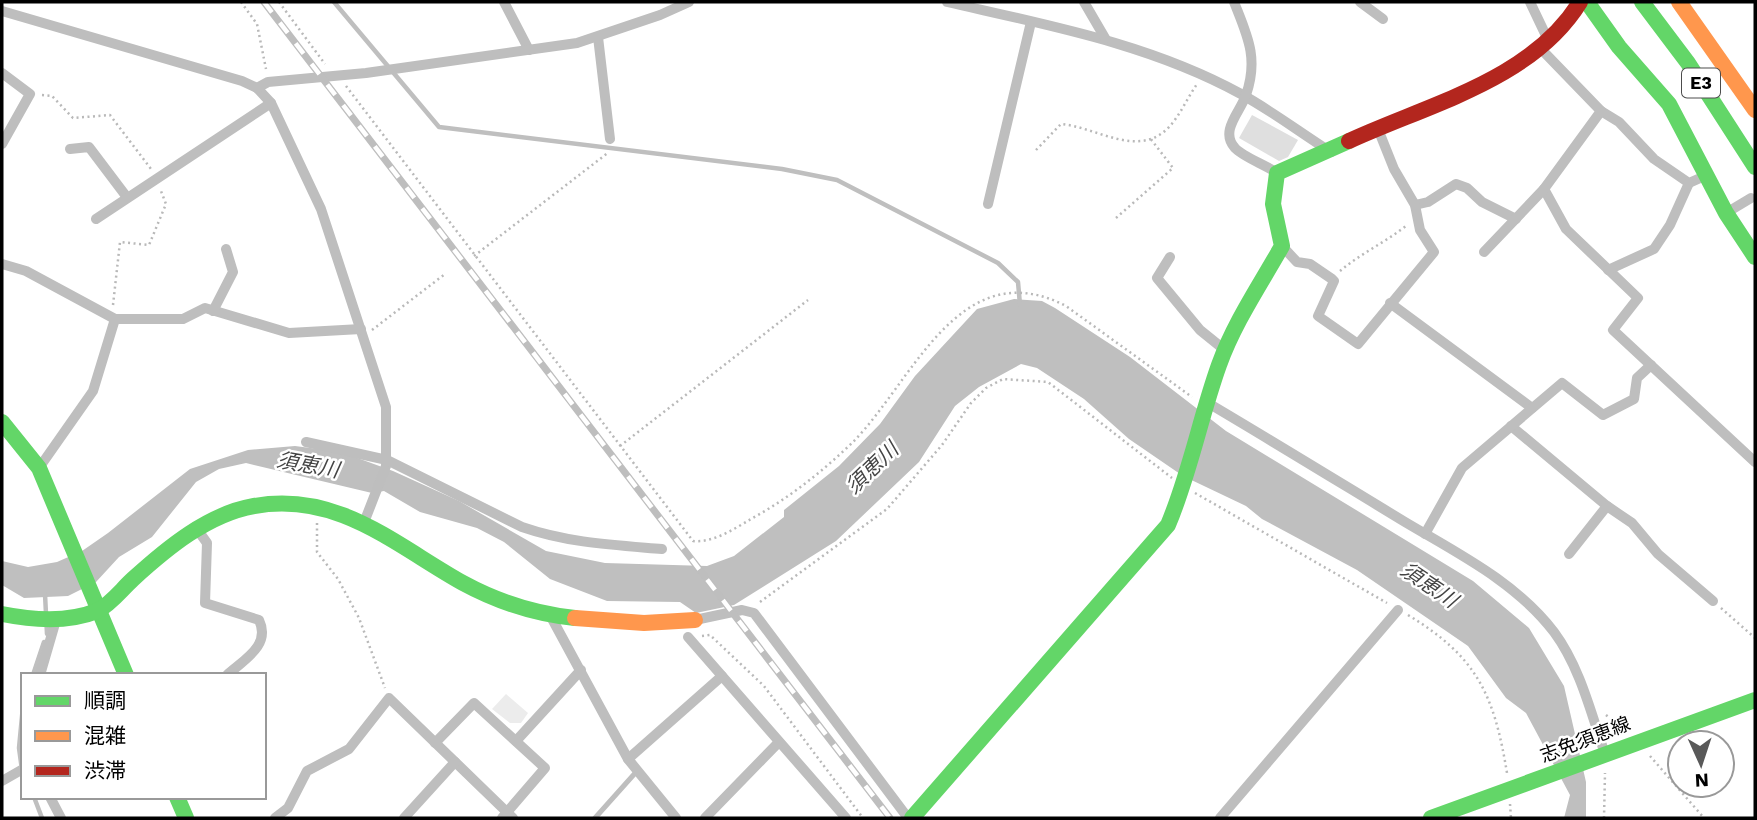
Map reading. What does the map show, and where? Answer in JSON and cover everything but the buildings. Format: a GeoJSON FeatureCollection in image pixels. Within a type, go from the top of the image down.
{"type":"FeatureCollection","features":[{"type":"Feature","properties":{"kind":"main road"},"geometry":{"type":"LineString","coordinates":[[910,818],[1168,526],[1186,488],[1207,407],[1226,351],[1283,246],[1273,204],[1277,173],[1331,152],[1476,87],[1545,46],[1575,14],[1580,2]]}},
{"type":"Feature","properties":{"kind":"main road"},"geometry":{"type":"LineString","coordinates":[[1587,2],[1619,47],[1669,104],[1726,213],[1755,257]]}},
{"type":"Feature","properties":{"kind":"main road","name":"E3"},"geometry":{"type":"LineString","coordinates":[[1642,2],[1688,63],[1755,167]]}},
{"type":"Feature","properties":{"kind":"main road","name":"E3"},"geometry":{"type":"LineString","coordinates":[[1679,2],[1755,110]]}},
{"type":"Feature","properties":{"kind":"main road"},"geometry":{"type":"LineString","coordinates":[[2,422],[39,468],[124,673]]}},
{"type":"Feature","properties":{"kind":"main road"},"geometry":{"type":"LineString","coordinates":[[2,614],[23,619],[57,620],[95,602],[219,514],[246,506],[274,503],[316,505],[367,515],[463,582],[491,597],[550,615],[624,622],[695,621]]}},
{"type":"Feature","properties":{"kind":"main road","name":"志免須恵線"},"geometry":{"type":"LineString","coordinates":[[1431,818],[1755,700]]}},
{"type":"Feature","properties":{"kind":"main road"},"geometry":{"type":"LineString","coordinates":[[178,799],[186,818]]}},
{"type":"Feature","properties":{"kind":"street"},"geometry":{"type":"LineString","coordinates":[[504,2],[530,50]]}},
{"type":"Feature","properties":{"kind":"street"},"geometry":{"type":"LineString","coordinates":[[257,88],[268,82],[530,50],[598,37],[689,2]]}},
{"type":"Feature","properties":{"kind":"street"},"geometry":{"type":"LineString","coordinates":[[947,2],[1105,38],[1203,76],[1246,97],[1331,152]]}},
{"type":"Feature","properties":{"kind":"street"},"geometry":{"type":"LineString","coordinates":[[1084,2],[1105,38]]}},
{"type":"Feature","properties":{"kind":"street"},"geometry":{"type":"LineString","coordinates":[[1360,2],[1383,19]]}},
{"type":"Feature","properties":{"kind":"street"},"geometry":{"type":"LineString","coordinates":[[1530,2],[1545,46],[1601,111],[1619,122],[1654,159],[1689,183]]}},
{"type":"Feature","properties":{"kind":"street"},"geometry":{"type":"LineString","coordinates":[[1237,3],[1252,47],[1246,97],[1232,119],[1229,135],[1235,149],[1277,173]]}},
{"type":"Feature","properties":{"kind":"street"},"geometry":{"type":"LineString","coordinates":[[2,11],[257,88],[271,103],[321,209],[386,407],[387,463],[367,515]]}},
{"type":"Feature","properties":{"kind":"street"},"geometry":{"type":"LineString","coordinates":[[988,204],[1031,22]]}},
{"type":"Feature","properties":{"kind":"street"},"geometry":{"type":"LineString","coordinates":[[598,37],[610,139]]}},
{"type":"Feature","properties":{"kind":"street"},"geometry":{"type":"LineString","coordinates":[[2,73],[30,94],[2,144]]}},
{"type":"Feature","properties":{"kind":"street"},"geometry":{"type":"LineString","coordinates":[[96,219],[126,196],[198,153],[271,103]]}},
{"type":"Feature","properties":{"kind":"street"},"geometry":{"type":"LineString","coordinates":[[1484,252],[1544,189],[1601,111]]}},
{"type":"Feature","properties":{"kind":"street"},"geometry":{"type":"LineString","coordinates":[[1283,246],[1297,262],[1310,264],[1334,281],[1318,316],[1358,344],[1434,251],[1420,230],[1415,205],[1394,169],[1378,129]]}},
{"type":"Feature","properties":{"kind":"street"},"geometry":{"type":"LineString","coordinates":[[70,149],[89,147],[126,196]]}},
{"type":"Feature","properties":{"kind":"street"},"geometry":{"type":"LineString","coordinates":[[1608,270],[1654,249],[1670,225],[1689,183],[1707,175]]}},
{"type":"Feature","properties":{"kind":"street"},"geometry":{"type":"LineString","coordinates":[[1415,205],[1427,202],[1456,184],[1467,188],[1482,202],[1516,219]]}},
{"type":"Feature","properties":{"kind":"street"},"geometry":{"type":"LineString","coordinates":[[1544,189],[1566,229],[1637,298],[1613,330],[1755,461]]}},
{"type":"Feature","properties":{"kind":"street"},"geometry":{"type":"LineString","coordinates":[[1726,213],[1751,198]]}},
{"type":"Feature","properties":{"kind":"street"},"geometry":{"type":"LineString","coordinates":[[213,311],[233,272],[226,249]]}},
{"type":"Feature","properties":{"kind":"street"},"geometry":{"type":"LineString","coordinates":[[1170,257],[1157,278],[1200,330],[1226,351]]}},
{"type":"Feature","properties":{"kind":"street"},"geometry":{"type":"LineString","coordinates":[[2,264],[26,271],[115,319],[183,319],[205,308],[289,333],[363,332]]}},
{"type":"Feature","properties":{"kind":"street"},"geometry":{"type":"LineString","coordinates":[[1390,303],[1532,408]]}},
{"type":"Feature","properties":{"kind":"street"},"geometry":{"type":"LineString","coordinates":[[39,468],[93,391],[115,319]]}},
{"type":"Feature","properties":{"kind":"street"},"geometry":{"type":"LineString","coordinates":[[1425,534],[1462,468],[1562,383],[1603,415],[1634,399],[1637,378],[1651,365]]}},
{"type":"Feature","properties":{"kind":"street"},"geometry":{"type":"LineString","coordinates":[[1207,407],[1467,557],[1533,607],[1555,634],[1584,689],[1605,754]]}},
{"type":"Feature","properties":{"kind":"street"},"geometry":{"type":"LineString","coordinates":[[1511,426],[1606,506],[1632,523],[1658,554],[1713,601]]}},
{"type":"Feature","properties":{"kind":"street"},"geometry":{"type":"LineString","coordinates":[[306,442],[387,463],[522,527],[545,535],[585,543],[662,549]]}},
{"type":"Feature","properties":{"kind":"street"},"geometry":{"type":"LineString","coordinates":[[1569,554],[1606,506]]}},
{"type":"Feature","properties":{"kind":"street"},"geometry":{"type":"LineString","coordinates":[[197,528],[206,543],[205,603],[259,620],[265,632],[263,641],[230,673]]}},
{"type":"Feature","properties":{"kind":"street"},"geometry":{"type":"LineString","coordinates":[[695,621],[742,610],[754,612],[910,818]]}},
{"type":"Feature","properties":{"kind":"street"},"geometry":{"type":"LineString","coordinates":[[1220,818],[1398,610]]}},
{"type":"Feature","properties":{"kind":"street"},"geometry":{"type":"LineString","coordinates":[[550,615],[628,759],[676,818]]}},
{"type":"Feature","properties":{"kind":"street"},"geometry":{"type":"LineString","coordinates":[[41,673],[57,620]]}},
{"type":"Feature","properties":{"kind":"street"},"geometry":{"type":"LineString","coordinates":[[688,637],[846,818]]}},
{"type":"Feature","properties":{"kind":"street"},"geometry":{"type":"LineString","coordinates":[[516,741],[581,670]]}},
{"type":"Feature","properties":{"kind":"street"},"geometry":{"type":"LineString","coordinates":[[628,759],[722,676]]}},
{"type":"Feature","properties":{"kind":"street"},"geometry":{"type":"LineString","coordinates":[[275,818],[288,808],[307,771],[349,749],[389,698],[508,817],[545,768],[474,703],[435,743]]}},
{"type":"Feature","properties":{"kind":"street"},"geometry":{"type":"LineString","coordinates":[[705,818],[779,742]]}},
{"type":"Feature","properties":{"kind":"street"},"geometry":{"type":"LineString","coordinates":[[404,818],[455,762]]}},
{"type":"Feature","properties":{"kind":"street"},"geometry":{"type":"LineString","coordinates":[[2,781],[21,770]]}},
{"type":"Feature","properties":{"kind":"street"},"geometry":{"type":"LineString","coordinates":[[51,799],[61,818]]}},
{"type":"Feature","properties":{"kind":"lane"},"geometry":{"type":"LineString","coordinates":[[595,818],[637,770]]}},
{"type":"Feature","properties":{"kind":"path"},"geometry":{"type":"LineString","coordinates":[[241,2],[257,24],[268,82]]}},
{"type":"Feature","properties":{"kind":"path"},"geometry":{"type":"LineString","coordinates":[[279,2],[334,76],[344,83],[693,541],[713,538],[784,500],[819,473],[854,441],[940,332],[988,296],[1009,291],[1046,296],[1066,306],[1207,407]]}},
{"type":"Feature","properties":{"kind":"path"},"geometry":{"type":"LineString","coordinates":[[1036,150],[1061,124],[1094,130],[1126,143],[1150,138],[1170,127],[1203,76]]}},
{"type":"Feature","properties":{"kind":"path"},"geometry":{"type":"LineString","coordinates":[[30,94],[52,96],[73,118],[110,115],[144,156],[156,177],[166,204],[149,246],[120,242],[113,301],[115,319]]}},
{"type":"Feature","properties":{"kind":"path"},"geometry":{"type":"LineString","coordinates":[[1116,218],[1173,168],[1150,138]]}},
{"type":"Feature","properties":{"kind":"path"},"geometry":{"type":"LineString","coordinates":[[474,256],[610,154],[610,139]]}},
{"type":"Feature","properties":{"kind":"path"},"geometry":{"type":"LineString","coordinates":[[1332,279],[1359,255],[1374,250],[1418,219]]}},
{"type":"Feature","properties":{"kind":"path"},"geometry":{"type":"LineString","coordinates":[[363,332],[445,274]]}},
{"type":"Feature","properties":{"kind":"path"},"geometry":{"type":"LineString","coordinates":[[620,446],[808,300]]}},
{"type":"Feature","properties":{"kind":"path"},"geometry":{"type":"LineString","coordinates":[[754,612],[762,598],[887,509],[942,445],[971,403],[986,388],[1003,379],[1048,382],[1186,488]]}},
{"type":"Feature","properties":{"kind":"path"},"geometry":{"type":"LineString","coordinates":[[316,505],[317,552],[338,579],[359,618],[389,698]]}},
{"type":"Feature","properties":{"kind":"path"},"geometry":{"type":"LineString","coordinates":[[1713,601],[1755,638]]}},
{"type":"Feature","properties":{"kind":"path"},"geometry":{"type":"LineString","coordinates":[[688,637],[710,635],[764,686],[863,818]]}},
{"type":"Feature","properties":{"kind":"path"},"geometry":{"type":"LineString","coordinates":[[1604,818],[1605,754]]}},
{"type":"Feature","properties":{"kind":"shaded area"},"geometry":{"type":"Polygon","coordinates":[[[506,694],[528,713],[521,723],[510,723],[492,709],[506,694]]]}},
{"type":"Feature","properties":{"kind":"water","name":"須恵川"},"geometry":{"type":"Polygon","coordinates":[[[1014,299],[1042,301],[1055,308],[1130,357],[1226,431],[1473,581],[1529,628],[1564,686],[1586,782],[1586,818],[1564,818],[1570,795],[1526,713],[1506,698],[1468,646],[1357,570],[1262,519],[1246,506],[1183,476],[1129,439],[1084,399],[1037,368],[1021,364],[979,387],[955,406],[919,462],[836,541],[734,605],[696,613],[680,602],[607,601],[550,579],[504,542],[477,528],[420,512],[384,491],[372,493],[246,463],[219,469],[196,482],[152,537],[119,557],[96,582],[68,596],[24,598],[2,585],[2,561],[28,567],[57,562],[82,551],[190,469],[248,450],[295,446],[341,452],[393,471],[459,501],[546,551],[605,563],[707,566],[734,556],[784,517],[784,510],[839,466],[880,424],[915,376],[977,309],[1014,299]]]}},
{"type":"Feature","properties":{"kind":"waterway"},"geometry":{"type":"LineString","coordinates":[[334,2],[439,127],[782,169],[837,180],[998,263],[1018,282],[1020,305]]}},
{"type":"Feature","properties":{"kind":"waterway"},"geometry":{"type":"LineString","coordinates":[[45,594],[47,634]]}},
{"type":"Feature","properties":{"kind":"waterway"},"geometry":{"type":"LineString","coordinates":[[34,673],[44,642]]}},
{"type":"Feature","properties":{"kind":"waterway"},"geometry":{"type":"LineString","coordinates":[[21,727],[21,763]]}},
{"type":"Feature","properties":{"kind":"waterway"},"geometry":{"type":"LineString","coordinates":[[35,799],[42,818]]}},
{"type":"Feature","properties":{"kind":"railway"},"geometry":{"type":"LineString","coordinates":[[264,2],[890,818]]}},
{"type":"Feature","properties":{"kind":"traffic: fast"},"geometry":{"type":"LineString","coordinates":[[1587,2],[1619,47],[1669,104],[1726,213],[1755,257]]}},
{"type":"Feature","properties":{"kind":"traffic: fast"},"geometry":{"type":"LineString","coordinates":[[1642,2],[1688,63],[1755,167]]}},
{"type":"Feature","properties":{"kind":"traffic: fast"},"geometry":{"type":"LineString","coordinates":[[912,818],[1168,525],[1183,486],[1225,349],[1282,246],[1273,204],[1277,173],[1349,141]]}},
{"type":"Feature","properties":{"kind":"traffic: fast"},"geometry":{"type":"LineString","coordinates":[[2,422],[39,468],[125,673]]}},
{"type":"Feature","properties":{"kind":"traffic: fast"},"geometry":{"type":"LineString","coordinates":[[2,614],[50,619],[97,611],[160,556],[204,524],[237,510],[284,503],[313,506],[364,525],[490,596],[546,614],[575,618]]}},
{"type":"Feature","properties":{"kind":"traffic: fast"},"geometry":{"type":"LineString","coordinates":[[1431,818],[1755,700]]}},
{"type":"Feature","properties":{"kind":"traffic: fast"},"geometry":{"type":"LineString","coordinates":[[178,799],[186,818]]}},
{"type":"Feature","properties":{"kind":"traffic: slow"},"geometry":{"type":"LineString","coordinates":[[1679,2],[1755,110]]}},
{"type":"Feature","properties":{"kind":"traffic: slow"},"geometry":{"type":"LineString","coordinates":[[575,618],[644,623],[695,620]]}},
{"type":"Feature","properties":{"kind":"traffic: jam"},"geometry":{"type":"LineString","coordinates":[[1349,141],[1445,101],[1507,71],[1560,29],[1580,2]]}}]}
